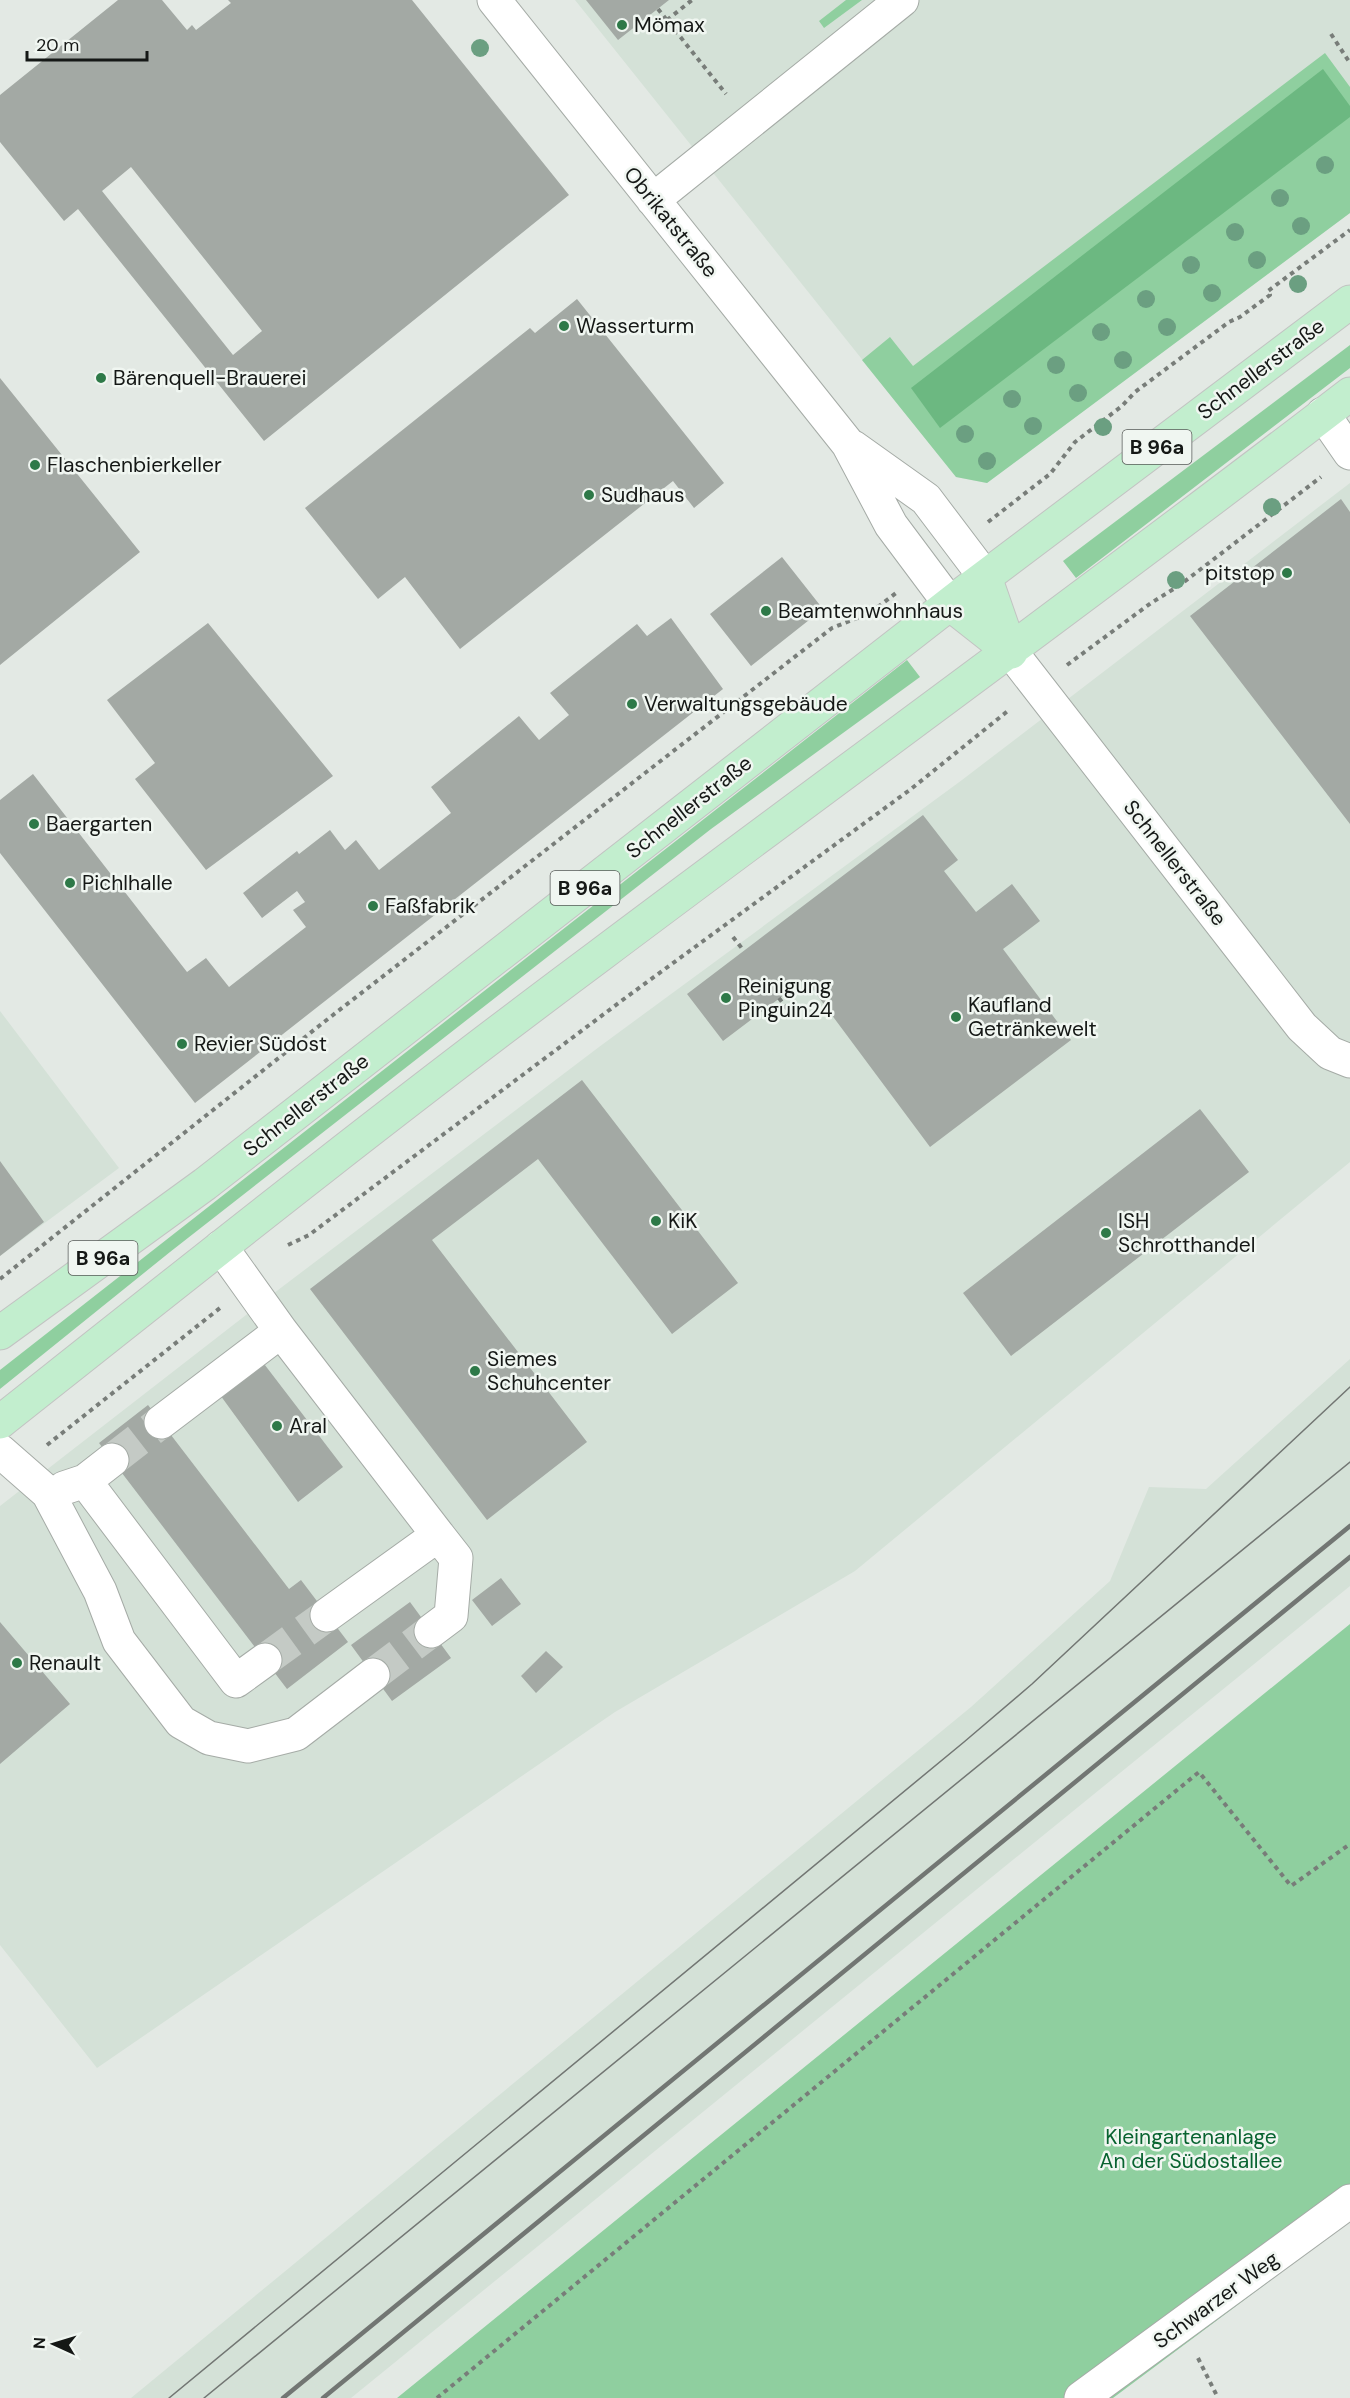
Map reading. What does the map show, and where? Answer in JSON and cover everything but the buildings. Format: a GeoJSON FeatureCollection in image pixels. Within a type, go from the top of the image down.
{"type":"FeatureCollection","features":[{"type":"Feature","properties":{"kind":"main road","name":"Schnellerstraße"},"geometry":{"type":"LineString","coordinates":[[0,1333],[205,1184],[985,577],[1350,302]]}},
{"type":"Feature","properties":{"kind":"main road","name":"B 96a"},"geometry":{"type":"LineString","coordinates":[[0,1422],[221,1247],[589,963],[1011,652],[1350,394]]}},
{"type":"Feature","properties":{"kind":"main road"},"geometry":{"type":"LineString","coordinates":[[985,577],[1011,652]]}},
{"type":"Feature","properties":{"kind":"main road"},"geometry":{"type":"LineString","coordinates":[[950,604],[1011,652]]}},
{"type":"Feature","properties":{"kind":"street","name":"Obrikatstraße"},"geometry":{"type":"LineString","coordinates":[[494,0],[848,444],[891,525],[950,604]]}},
{"type":"Feature","properties":{"kind":"street"},"geometry":{"type":"LineString","coordinates":[[652,200],[902,0]]}},
{"type":"Feature","properties":{"kind":"street"},"geometry":{"type":"LineString","coordinates":[[1323,414],[1350,453]]}},
{"type":"Feature","properties":{"kind":"street","name":"Obrikatstraße"},"geometry":{"type":"LineString","coordinates":[[848,444],[926,500],[985,577]]}},
{"type":"Feature","properties":{"kind":"street","name":"Schnellerstraße"},"geometry":{"type":"LineString","coordinates":[[1011,652],[1302,1027],[1330,1053],[1350,1061]]}},
{"type":"Feature","properties":{"kind":"street"},"geometry":{"type":"LineString","coordinates":[[221,1247],[281,1330],[456,1558],[451,1616],[431,1631]]}},
{"type":"Feature","properties":{"kind":"street"},"geometry":{"type":"LineString","coordinates":[[161,1422],[281,1330]]}},
{"type":"Feature","properties":{"kind":"street"},"geometry":{"type":"LineString","coordinates":[[9,1459],[48,1493],[99,1591],[119,1641],[182,1722],[209,1738],[248,1746],[296,1734],[373,1675]]}},
{"type":"Feature","properties":{"kind":"street"},"geometry":{"type":"LineString","coordinates":[[48,1493],[85,1481],[112,1460]]}},
{"type":"Feature","properties":{"kind":"street"},"geometry":{"type":"LineString","coordinates":[[85,1481],[236,1681],[265,1660]]}},
{"type":"Feature","properties":{"kind":"street"},"geometry":{"type":"LineString","coordinates":[[327,1615],[438,1535]]}},
{"type":"Feature","properties":{"kind":"street","name":"Schwarzer Weg"},"geometry":{"type":"LineString","coordinates":[[1081,2398],[1350,2201]]}},
{"type":"Feature","properties":{"kind":"path"},"geometry":{"type":"LineString","coordinates":[[667,20],[692,0]]}},
{"type":"Feature","properties":{"kind":"path"},"geometry":{"type":"LineString","coordinates":[[658,9],[748,124]]}},
{"type":"Feature","properties":{"kind":"path"},"geometry":{"type":"LineString","coordinates":[[1331,34],[1350,63]]}},
{"type":"Feature","properties":{"kind":"path"},"geometry":{"type":"LineString","coordinates":[[1015,501],[1050,474],[1075,442],[1229,322],[1270,296],[1268,291],[1350,230]]}},
{"type":"Feature","properties":{"kind":"path"},"geometry":{"type":"LineString","coordinates":[[1117,628],[1180,585],[1322,476]]}},
{"type":"Feature","properties":{"kind":"path"},"geometry":{"type":"LineString","coordinates":[[0,1279],[315,1029],[832,628],[870,613]]}},
{"type":"Feature","properties":{"kind":"path"},"geometry":{"type":"LineString","coordinates":[[9,1459],[249,1285],[272,1252],[318,1228],[628,996],[911,789],[969,741]]}},
{"type":"Feature","properties":{"kind":"path"},"geometry":{"type":"LineString","coordinates":[[733,937],[744,951]]}},
{"type":"Feature","properties":{"kind":"path"},"geometry":{"type":"LineString","coordinates":[[779,998],[794,1018]]}},
{"type":"Feature","properties":{"kind":"path"},"geometry":{"type":"LineString","coordinates":[[437,2398],[1198,1772],[1291,1886],[1350,1844]]}},
{"type":"Feature","properties":{"kind":"path"},"geometry":{"type":"LineString","coordinates":[[1182,2326],[1218,2398]]}},
{"type":"Feature","properties":{"kind":"shaded area"},"geometry":{"type":"Polygon","coordinates":[[[575,0],[1350,0],[1350,213],[987,483],[956,477],[575,0]]]}},
{"type":"Feature","properties":{"kind":"shaded area"},"geometry":{"type":"Polygon","coordinates":[[[1323,69],[1350,106],[1350,117],[940,428],[911,388],[1323,69]]]}},
{"type":"Feature","properties":{"kind":"shaded area"},"geometry":{"type":"Polygon","coordinates":[[[1350,483],[1350,1162],[855,1571],[615,1712],[97,2068],[0,1945],[0,1506],[282,1287],[599,1047],[962,780],[1350,483]]]}},
{"type":"Feature","properties":{"kind":"shaded area"},"geometry":{"type":"Polygon","coordinates":[[[0,1011],[119,1168],[0,1256],[0,1011]]]}},
{"type":"Feature","properties":{"kind":"shaded area"},"geometry":{"type":"Polygon","coordinates":[[[1350,1359],[1350,1586],[351,2398],[131,2398],[971,1707],[1110,1581],[1149,1487],[1206,1489],[1350,1359]]]}},
{"type":"Feature","properties":{"kind":"green space"},"geometry":{"type":"Polygon","coordinates":[[[846,0],[862,0],[824,28],[819,21],[846,0]]]}},
{"type":"Feature","properties":{"kind":"green space"},"geometry":{"type":"Polygon","coordinates":[[[1325,53],[1350,87],[1350,213],[987,483],[956,477],[862,360],[890,337],[913,366],[1325,53]]]}},
{"type":"Feature","properties":{"kind":"green space"},"geometry":{"type":"Polygon","coordinates":[[[1350,345],[1350,368],[1076,578],[1063,561],[1350,345]]]}},
{"type":"Feature","properties":{"kind":"green space"},"geometry":{"type":"Polygon","coordinates":[[[907,660],[920,677],[711,829],[170,1252],[0,1389],[0,1370],[907,660]]]}},
{"type":"Feature","properties":{"kind":"green space","name":"Kleingartenanlage An der Südostallee"},"geometry":{"type":"Polygon","coordinates":[[[1350,1624],[1350,2221],[1113,2398],[397,2398],[1350,1624]]]}},
{"type":"Feature","properties":{"kind":"tunnel"},"geometry":{"type":"LineString","coordinates":[[112,1460],[161,1422]]}},
{"type":"Feature","properties":{"kind":"tunnel"},"geometry":{"type":"LineString","coordinates":[[265,1660],[327,1615]]}},
{"type":"Feature","properties":{"kind":"tunnel"},"geometry":{"type":"LineString","coordinates":[[373,1675],[431,1631]]}},
{"type":"Feature","properties":{"kind":"tram line"},"geometry":{"type":"LineString","coordinates":[[169,2398],[1032,1684],[1350,1387]]}},
{"type":"Feature","properties":{"kind":"tram line"},"geometry":{"type":"LineString","coordinates":[[204,2398],[1350,1462]]}},
{"type":"Feature","properties":{"kind":"railway"},"geometry":{"type":"LineString","coordinates":[[283,2398],[1350,1526]]}},
{"type":"Feature","properties":{"kind":"railway"},"geometry":{"type":"LineString","coordinates":[[323,2398],[1350,1557]]}},
{"type":"Feature","properties":{"kind":"place","name":"Mömax"},"geometry":{"type":"Point","coordinates":[622,25]}},
{"type":"Feature","properties":{"kind":"place","name":"Wasserturm"},"geometry":{"type":"Point","coordinates":[564,326]}},
{"type":"Feature","properties":{"kind":"place","name":"Bärenquell-Brauerei"},"geometry":{"type":"Point","coordinates":[101,378]}},
{"type":"Feature","properties":{"kind":"place","name":"Flaschenbierkeller"},"geometry":{"type":"Point","coordinates":[35,465]}},
{"type":"Feature","properties":{"kind":"place","name":"Sudhaus"},"geometry":{"type":"Point","coordinates":[589,495]}},
{"type":"Feature","properties":{"kind":"place","name":"pitstop"},"geometry":{"type":"Point","coordinates":[1287,573]}},
{"type":"Feature","properties":{"kind":"place","name":"Beamtenwohnhaus"},"geometry":{"type":"Point","coordinates":[766,611]}},
{"type":"Feature","properties":{"kind":"place","name":"Verwaltungsgebäude"},"geometry":{"type":"Point","coordinates":[632,704]}},
{"type":"Feature","properties":{"kind":"place","name":"Baergarten"},"geometry":{"type":"Point","coordinates":[34,824]}},
{"type":"Feature","properties":{"kind":"place","name":"Pichlhalle"},"geometry":{"type":"Point","coordinates":[70,883]}},
{"type":"Feature","properties":{"kind":"place","name":"Faßfabrik"},"geometry":{"type":"Point","coordinates":[373,906]}},
{"type":"Feature","properties":{"kind":"place","name":"Reinigung Pinguin24"},"geometry":{"type":"Point","coordinates":[726,998]}},
{"type":"Feature","properties":{"kind":"place","name":"Kaufland Getränkewelt"},"geometry":{"type":"Point","coordinates":[956,1017]}},
{"type":"Feature","properties":{"kind":"place","name":"Revier Südost"},"geometry":{"type":"Point","coordinates":[182,1044]}},
{"type":"Feature","properties":{"kind":"place","name":"KiK"},"geometry":{"type":"Point","coordinates":[656,1221]}},
{"type":"Feature","properties":{"kind":"place","name":"ISH Schrotthandel"},"geometry":{"type":"Point","coordinates":[1106,1233]}},
{"type":"Feature","properties":{"kind":"place","name":"Siemes Schuhcenter"},"geometry":{"type":"Point","coordinates":[475,1371]}},
{"type":"Feature","properties":{"kind":"place","name":"Aral"},"geometry":{"type":"Point","coordinates":[277,1426]}},
{"type":"Feature","properties":{"kind":"place","name":"Renault"},"geometry":{"type":"Point","coordinates":[17,1663]}}]}
